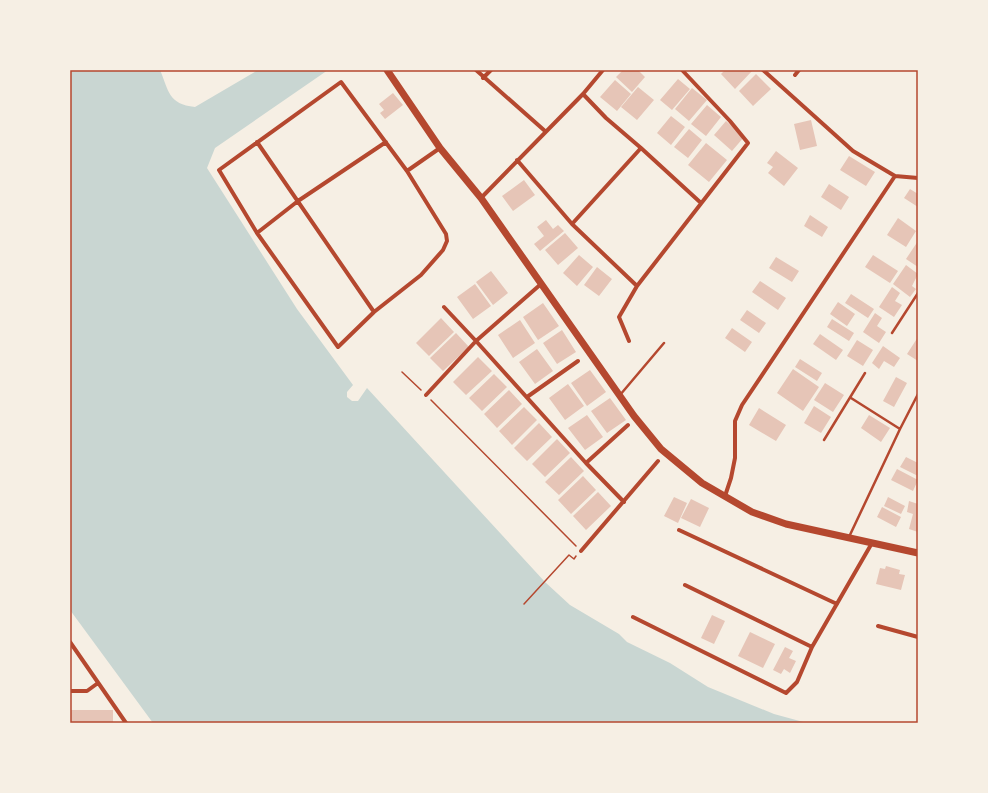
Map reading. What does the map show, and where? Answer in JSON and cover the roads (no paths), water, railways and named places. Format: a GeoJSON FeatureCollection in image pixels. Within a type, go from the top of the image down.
{"type":"FeatureCollection","features":[{"type":"Feature","properties":{"kind":"main road"},"geometry":{"type":"LineString","coordinates":[[387,70],[440,148],[481,198],[620,395],[662,450],[702,483],[752,512],[786,524],[918,553]]}},
{"type":"Feature","properties":{"kind":"street"},"geometry":{"type":"LineString","coordinates":[[476,70],[483,78],[545,131]]}},
{"type":"Feature","properties":{"kind":"street"},"geometry":{"type":"LineString","coordinates":[[483,78],[491,70]]}},
{"type":"Feature","properties":{"kind":"street"},"geometry":{"type":"LineString","coordinates":[[481,198],[582,94],[603,70]]}},
{"type":"Feature","properties":{"kind":"street"},"geometry":{"type":"LineString","coordinates":[[629,341],[619,317],[637,286],[748,143],[730,121],[682,70]]}},
{"type":"Feature","properties":{"kind":"street"},"geometry":{"type":"LineString","coordinates":[[763,70],[853,151],[895,176],[918,178]]}},
{"type":"Feature","properties":{"kind":"street"},"geometry":{"type":"LineString","coordinates":[[795,75],[799,70]]}},
{"type":"Feature","properties":{"kind":"street"},"geometry":{"type":"LineString","coordinates":[[341,82],[386,142],[407,171],[446,234],[446,241],[443,250],[421,275],[374,312],[338,347],[257,233],[219,170],[341,82]]}},
{"type":"Feature","properties":{"kind":"street"},"geometry":{"type":"LineString","coordinates":[[582,94],[606,118],[701,203]]}},
{"type":"Feature","properties":{"kind":"street"},"geometry":{"type":"LineString","coordinates":[[257,142],[374,312]]}},
{"type":"Feature","properties":{"kind":"street"},"geometry":{"type":"LineString","coordinates":[[257,233],[298,201],[386,142]]}},
{"type":"Feature","properties":{"kind":"street"},"geometry":{"type":"LineString","coordinates":[[407,171],[440,148]]}},
{"type":"Feature","properties":{"kind":"street"},"geometry":{"type":"LineString","coordinates":[[572,224],[641,148]]}},
{"type":"Feature","properties":{"kind":"street"},"geometry":{"type":"LineString","coordinates":[[517,160],[572,224],[637,286]]}},
{"type":"Feature","properties":{"kind":"street"},"geometry":{"type":"LineString","coordinates":[[725,497],[735,458],[735,421],[742,404],[895,176]]}},
{"type":"Feature","properties":{"kind":"street"},"geometry":{"type":"LineString","coordinates":[[426,395],[476,341],[541,284]]}},
{"type":"Feature","properties":{"kind":"street"},"geometry":{"type":"LineString","coordinates":[[444,307],[586,463],[624,502]]}},
{"type":"Feature","properties":{"kind":"street"},"geometry":{"type":"LineString","coordinates":[[527,397],[578,361]]}},
{"type":"Feature","properties":{"kind":"street"},"geometry":{"type":"LineString","coordinates":[[586,463],[628,425]]}},
{"type":"Feature","properties":{"kind":"street"},"geometry":{"type":"LineString","coordinates":[[581,551],[658,461]]}},
{"type":"Feature","properties":{"kind":"street"},"geometry":{"type":"LineString","coordinates":[[679,530],[837,604]]}},
{"type":"Feature","properties":{"kind":"street"},"geometry":{"type":"LineString","coordinates":[[633,617],[786,693],[797,682],[812,647],[872,542]]}},
{"type":"Feature","properties":{"kind":"street"},"geometry":{"type":"LineString","coordinates":[[685,585],[812,647]]}},
{"type":"Feature","properties":{"kind":"street"},"geometry":{"type":"LineString","coordinates":[[878,626],[918,637]]}},
{"type":"Feature","properties":{"kind":"street"},"geometry":{"type":"LineString","coordinates":[[70,642],[126,723]]}},
{"type":"Feature","properties":{"kind":"street"},"geometry":{"type":"LineString","coordinates":[[70,691],[87,691],[98,683]]}},
{"type":"Feature","properties":{"kind":"lane"},"geometry":{"type":"LineString","coordinates":[[892,333],[918,293]]}},
{"type":"Feature","properties":{"kind":"lane"},"geometry":{"type":"LineString","coordinates":[[620,395],[664,343]]}},
{"type":"Feature","properties":{"kind":"lane"},"geometry":{"type":"LineString","coordinates":[[824,440],[865,373]]}},
{"type":"Feature","properties":{"kind":"lane"},"geometry":{"type":"LineString","coordinates":[[848,538],[918,394]]}},
{"type":"Feature","properties":{"kind":"lane"},"geometry":{"type":"LineString","coordinates":[[851,398],[900,429]]}}]}
